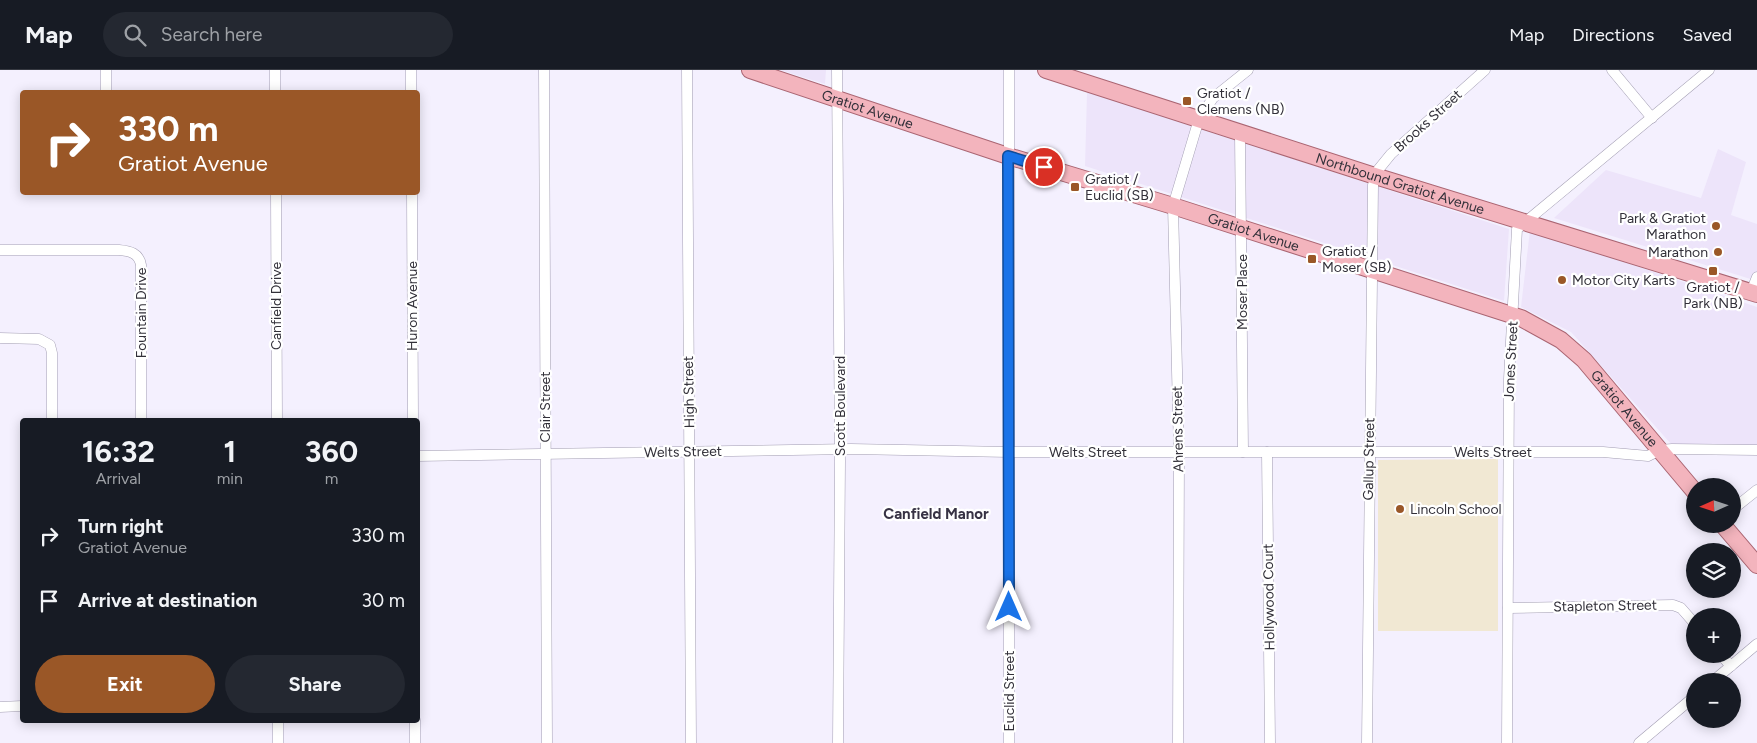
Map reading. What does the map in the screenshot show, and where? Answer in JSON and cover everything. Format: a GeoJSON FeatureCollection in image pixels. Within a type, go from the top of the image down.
{"type":"FeatureCollection","features":[{"type":"Feature","properties":{"kind":"main road","name":"Gratiot Avenue"},"geometry":{"type":"LineString","coordinates":[[750,70],[1008,156],[1173,206],[1242,230],[1514,315],[1551,334],[1578,354],[1686,481]]}},
{"type":"Feature","properties":{"kind":"main road","name":"Northbound Gratiot Avenue"},"geometry":{"type":"LineString","coordinates":[[1046,70],[1375,176],[1525,222],[1755,288]]}},
{"type":"Feature","properties":{"kind":"main road"},"geometry":{"type":"LineString","coordinates":[[1730,533],[1757,565]]}},
{"type":"Feature","properties":{"kind":"street"},"geometry":{"type":"LineString","coordinates":[[106,70],[106,90]]}},
{"type":"Feature","properties":{"kind":"street"},"geometry":{"type":"LineString","coordinates":[[275,70],[275,90]]}},
{"type":"Feature","properties":{"kind":"street"},"geometry":{"type":"LineString","coordinates":[[411,70],[411,90]]}},
{"type":"Feature","properties":{"kind":"street","name":"Clair Street"},"geometry":{"type":"LineString","coordinates":[[544,70],[547,743]]}},
{"type":"Feature","properties":{"kind":"street","name":"High Street"},"geometry":{"type":"LineString","coordinates":[[687,70],[691,743]]}},
{"type":"Feature","properties":{"kind":"street","name":"Scott Boulevard"},"geometry":{"type":"LineString","coordinates":[[837,70],[840,450],[838,743]]}},
{"type":"Feature","properties":{"kind":"street","name":"Euclid Street"},"geometry":{"type":"LineString","coordinates":[[1009,70],[1009,743]]}},
{"type":"Feature","properties":{"kind":"street"},"geometry":{"type":"LineString","coordinates":[[1234,82],[1237,70]]}},
{"type":"Feature","properties":{"kind":"street","name":"Ahrens Street"},"geometry":{"type":"LineString","coordinates":[[1178,743],[1179,452],[1173,206],[1199,119],[1212,98],[1248,70]]}},
{"type":"Feature","properties":{"kind":"street","name":"Brooks Street"},"geometry":{"type":"LineString","coordinates":[[1375,176],[1391,154],[1485,70]]}},
{"type":"Feature","properties":{"kind":"street"},"geometry":{"type":"LineString","coordinates":[[1612,70],[1652,118]]}},
{"type":"Feature","properties":{"kind":"street","name":"Jones Street"},"geometry":{"type":"LineString","coordinates":[[1508,743],[1509,379],[1514,315],[1517,229],[1709,70]]}},
{"type":"Feature","properties":{"kind":"street","name":"Moser Place"},"geometry":{"type":"LineString","coordinates":[[1240,133],[1243,452]]}},
{"type":"Feature","properties":{"kind":"street","name":"Gallup Street"},"geometry":{"type":"LineString","coordinates":[[1366,743],[1372,193],[1375,176]]}},
{"type":"Feature","properties":{"kind":"street","name":"Canfield Drive"},"geometry":{"type":"LineString","coordinates":[[276,195],[277,418]]}},
{"type":"Feature","properties":{"kind":"street","name":"Huron Avenue"},"geometry":{"type":"LineString","coordinates":[[412,195],[413,418]]}},
{"type":"Feature","properties":{"kind":"street","name":"Fountain Drive"},"geometry":{"type":"LineString","coordinates":[[0,250],[119,250],[132,252],[138,257],[141,265],[141,418]]}},
{"type":"Feature","properties":{"kind":"street"},"geometry":{"type":"LineString","coordinates":[[0,338],[38,339],[50,345],[52,353],[52,418]]}},
{"type":"Feature","properties":{"kind":"street","name":"Welts Street"},"geometry":{"type":"LineString","coordinates":[[420,456],[840,450],[1009,452],[1603,452],[1648,456],[1660,450],[1757,450]]}},
{"type":"Feature","properties":{"kind":"street","name":"Hollywood Court"},"geometry":{"type":"LineString","coordinates":[[1267,452],[1270,743]]}},
{"type":"Feature","properties":{"kind":"street"},"geometry":{"type":"LineString","coordinates":[[1741,503],[1757,490]]}},
{"type":"Feature","properties":{"kind":"street","name":"Stapleton Street"},"geometry":{"type":"LineString","coordinates":[[1508,608],[1673,606],[1680,608],[1686,614]]}},
{"type":"Feature","properties":{"kind":"street"},"geometry":{"type":"LineString","coordinates":[[1723,673],[1757,644]]}},
{"type":"Feature","properties":{"kind":"street"},"geometry":{"type":"LineString","coordinates":[[1728,663],[1731,666]]}},
{"type":"Feature","properties":{"kind":"street"},"geometry":{"type":"LineString","coordinates":[[1639,743],[1686,704]]}},
{"type":"Feature","properties":{"kind":"street"},"geometry":{"type":"LineString","coordinates":[[0,707],[20,706]]}},
{"type":"Feature","properties":{"kind":"street"},"geometry":{"type":"LineString","coordinates":[[278,723],[278,743]]}},
{"type":"Feature","properties":{"kind":"street"},"geometry":{"type":"LineString","coordinates":[[414,723],[415,743]]}},
{"type":"Feature","properties":{"kind":"shaded area"},"geometry":{"type":"Polygon","coordinates":[[[780,70],[826,70],[825,84],[780,70]]]}},
{"type":"Feature","properties":{"kind":"shaded area"},"geometry":{"type":"Polygon","coordinates":[[[1087,92],[1509,229],[1504,301],[1085,166],[1087,92]]]}},
{"type":"Feature","properties":{"kind":"shaded area"},"geometry":{"type":"Polygon","coordinates":[[[1718,149],[1746,162],[1731,215],[1757,224],[1757,281],[1554,218],[1606,170],[1701,198],[1718,149]]]}},
{"type":"Feature","properties":{"kind":"shaded area"},"geometry":{"type":"Polygon","coordinates":[[[1530,230],[1757,307],[1757,448],[1672,445],[1571,332],[1521,307],[1530,230]]]}},
{"type":"Feature","properties":{"kind":"shaded area"},"geometry":{"type":"Polygon","coordinates":[[[1498,459],[1498,631],[1378,631],[1378,460],[1498,459]]]}},
{"type":"Feature","properties":{"kind":"place","name":"Gratiot / Clemens (NB)"},"geometry":{"type":"Point","coordinates":[1187,101]}},
{"type":"Feature","properties":{"kind":"place","name":"Gratiot / Euclid (SB)"},"geometry":{"type":"Point","coordinates":[1075,187]}},
{"type":"Feature","properties":{"kind":"place","name":"Park & Gratiot Marathon"},"geometry":{"type":"Point","coordinates":[1716,226]}},
{"type":"Feature","properties":{"kind":"place","name":"Marathon"},"geometry":{"type":"Point","coordinates":[1718,252]}},
{"type":"Feature","properties":{"kind":"place","name":"Gratiot / Moser (SB)"},"geometry":{"type":"Point","coordinates":[1312,259]}},
{"type":"Feature","properties":{"kind":"place","name":"Gratiot / Park (NB)"},"geometry":{"type":"Point","coordinates":[1713,271]}},
{"type":"Feature","properties":{"kind":"place","name":"Motor City Karts"},"geometry":{"type":"Point","coordinates":[1562,280]}},
{"type":"Feature","properties":{"kind":"place","name":"Lincoln School"},"geometry":{"type":"Point","coordinates":[1400,509]}},
{"type":"Feature","properties":{"kind":"district","name":"Canfield Manor"},"geometry":{"type":"Point","coordinates":[936,514]}},
{"type":"Feature","properties":{"kind":"route"},"geometry":{"type":"LineString","coordinates":[[1009,607],[1008,156],[1044,167]]}}]}
